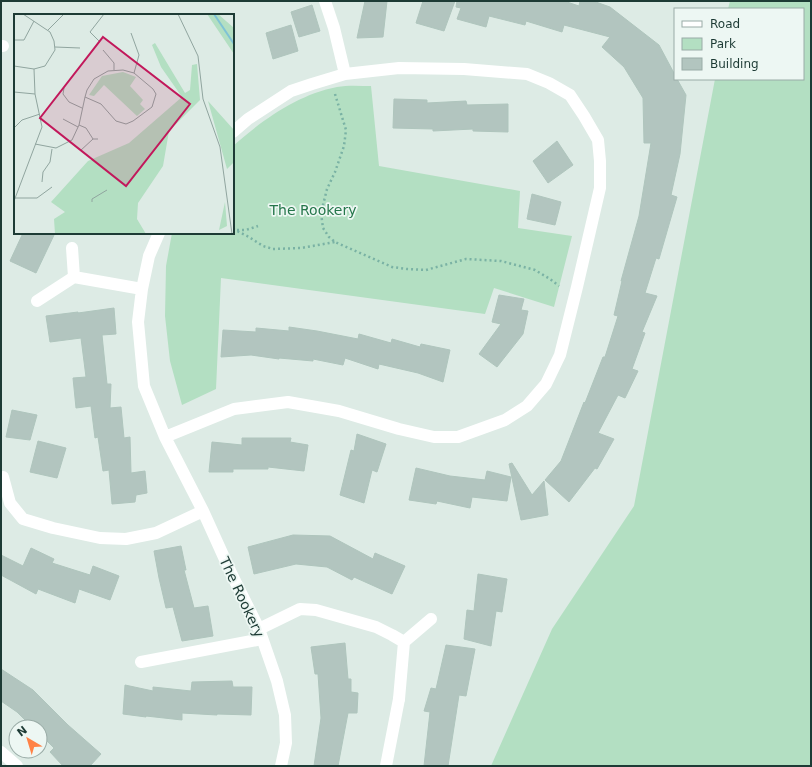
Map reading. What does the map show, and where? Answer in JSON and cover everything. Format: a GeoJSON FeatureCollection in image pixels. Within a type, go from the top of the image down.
{"type":"FeatureCollection","features":[{"type":"Feature","properties":{"kind":"street"},"geometry":{"type":"LineString","coordinates":[[325,1],[334,28],[345,74]]}},
{"type":"Feature","properties":{"kind":"street"},"geometry":{"type":"LineString","coordinates":[[165,437],[234,409],[288,402],[339,411],[399,429],[434,437],[458,436],[504,420],[527,406],[546,384],[560,355],[600,188],[598,140],[584,116],[570,95],[549,83],[527,74],[464,69],[399,68],[345,74],[291,91],[248,119],[234,131]]}},
{"type":"Feature","properties":{"kind":"street","name":"The Rookery"},"geometry":{"type":"LineString","coordinates":[[159,234],[149,256],[142,289],[138,322],[144,386],[165,437],[203,511],[260,634],[277,680],[285,715],[286,743],[281,766]]}},
{"type":"Feature","properties":{"kind":"street"},"geometry":{"type":"LineString","coordinates":[[72,248],[74,277]]}},
{"type":"Feature","properties":{"kind":"street"},"geometry":{"type":"LineString","coordinates":[[37,301],[74,277],[142,289]]}},
{"type":"Feature","properties":{"kind":"street"},"geometry":{"type":"LineString","coordinates":[[3,477],[10,503],[23,519],[53,528],[100,538],[126,539],[156,532],[203,511]]}},
{"type":"Feature","properties":{"kind":"street"},"geometry":{"type":"LineString","coordinates":[[141,662],[260,634],[300,609],[316,610],[376,627],[404,642]]}},
{"type":"Feature","properties":{"kind":"street"},"geometry":{"type":"LineString","coordinates":[[386,766],[399,699],[404,642],[431,619]]}},
{"type":"Feature","properties":{"kind":"street"},"geometry":{"type":"LineString","coordinates":[[1,752],[17,766]]}},
{"type":"Feature","properties":{"kind":"path"},"geometry":{"type":"LineString","coordinates":[[334,90],[346,130],[344,146],[327,189],[321,212],[324,228],[329,237],[335,242],[392,266],[407,269],[426,270],[466,259],[501,261],[535,270],[562,288]]}},
{"type":"Feature","properties":{"kind":"path"},"geometry":{"type":"LineString","coordinates":[[235,230],[246,230],[258,226]]}},
{"type":"Feature","properties":{"kind":"path"},"geometry":{"type":"LineString","coordinates":[[235,230],[263,246],[273,249],[301,248],[335,242]]}},
{"type":"Feature","properties":{"kind":"green space"},"geometry":{"type":"Polygon","coordinates":[[[730,1],[811,1],[811,766],[491,766],[552,629],[634,506],[715,80],[804,80],[804,8],[728,8],[730,1]]]}},
{"type":"Feature","properties":{"kind":"green space","name":"The Rookery"},"geometry":{"type":"Polygon","coordinates":[[[350,86],[371,86],[379,166],[520,191],[518,228],[572,236],[554,307],[494,288],[485,314],[221,278],[216,389],[182,405],[170,361],[165,316],[166,266],[172,234],[234,234],[234,145],[256,127],[295,102],[323,90],[350,86]]]}},
{"type":"Feature","properties":{"kind":"building"},"geometry":{"type":"Polygon","coordinates":[[[365,1],[387,1],[383,37],[357,38],[365,1]]]}},
{"type":"Feature","properties":{"kind":"building"},"geometry":{"type":"Polygon","coordinates":[[[423,1],[455,1],[444,31],[416,23],[423,1]]]}},
{"type":"Feature","properties":{"kind":"building"},"geometry":{"type":"Polygon","coordinates":[[[457,1],[564,1],[579,6],[580,1],[593,1],[610,7],[659,45],[674,73],[674,80],[678,80],[686,95],[680,154],[671,195],[677,197],[659,259],[656,258],[645,293],[657,296],[642,332],[645,333],[632,369],[638,371],[625,398],[618,395],[598,433],[614,439],[597,469],[595,468],[569,502],[545,480],[561,461],[603,357],[605,357],[618,316],[614,315],[621,281],[639,216],[651,143],[644,143],[643,98],[624,67],[602,47],[610,37],[564,25],[562,32],[526,21],[525,25],[489,16],[486,27],[457,19],[461,8],[456,7],[457,1]]]}},
{"type":"Feature","properties":{"kind":"building"},"geometry":{"type":"Polygon","coordinates":[[[312,5],[320,31],[299,37],[291,12],[312,5]]]}},
{"type":"Feature","properties":{"kind":"building"},"geometry":{"type":"Polygon","coordinates":[[[291,25],[298,51],[273,59],[266,33],[291,25]]]}},
{"type":"Feature","properties":{"kind":"building"},"geometry":{"type":"Polygon","coordinates":[[[394,99],[427,100],[427,103],[466,101],[467,105],[508,104],[508,132],[473,131],[473,129],[433,131],[433,129],[393,128],[394,99]]]}},
{"type":"Feature","properties":{"kind":"building"},"geometry":{"type":"Polygon","coordinates":[[[557,141],[573,165],[548,183],[533,161],[557,141]]]}},
{"type":"Feature","properties":{"kind":"building"},"geometry":{"type":"Polygon","coordinates":[[[532,194],[561,202],[555,225],[527,219],[532,194]]]}},
{"type":"Feature","properties":{"kind":"building"},"geometry":{"type":"Polygon","coordinates":[[[23,234],[55,234],[36,273],[10,261],[23,234]]]}},
{"type":"Feature","properties":{"kind":"building"},"geometry":{"type":"Polygon","coordinates":[[[499,295],[524,299],[521,310],[528,311],[523,334],[497,367],[479,354],[501,324],[492,322],[499,295]]]}},
{"type":"Feature","properties":{"kind":"building"},"geometry":{"type":"Polygon","coordinates":[[[114,308],[116,334],[102,335],[107,384],[111,384],[110,408],[121,407],[124,438],[130,437],[131,473],[145,471],[147,493],[136,495],[135,502],[112,504],[109,470],[103,471],[98,437],[95,438],[91,406],[76,408],[73,378],[86,377],[81,338],[50,342],[46,316],[114,308]]]}},
{"type":"Feature","properties":{"kind":"building"},"geometry":{"type":"Polygon","coordinates":[[[289,327],[358,339],[359,334],[391,343],[392,339],[420,347],[421,344],[450,350],[443,382],[418,373],[379,364],[378,369],[345,358],[343,365],[313,359],[313,361],[279,359],[251,355],[221,357],[223,330],[256,332],[256,328],[289,331],[289,327]]]}},
{"type":"Feature","properties":{"kind":"building"},"geometry":{"type":"Polygon","coordinates":[[[12,410],[37,415],[30,440],[6,437],[12,410]]]}},
{"type":"Feature","properties":{"kind":"building"},"geometry":{"type":"Polygon","coordinates":[[[357,434],[386,444],[377,472],[372,470],[364,503],[340,495],[351,450],[354,451],[357,434]]]}},
{"type":"Feature","properties":{"kind":"building"},"geometry":{"type":"Polygon","coordinates":[[[242,438],[291,438],[290,442],[308,445],[304,471],[268,467],[268,469],[233,469],[233,472],[209,472],[212,442],[242,445],[242,438]]]}},
{"type":"Feature","properties":{"kind":"building"},"geometry":{"type":"Polygon","coordinates":[[[38,441],[66,448],[57,478],[30,472],[38,441]]]}},
{"type":"Feature","properties":{"kind":"building"},"geometry":{"type":"Polygon","coordinates":[[[512,463],[532,495],[544,481],[548,515],[521,520],[509,464],[512,463]]]}},
{"type":"Feature","properties":{"kind":"building"},"geometry":{"type":"Polygon","coordinates":[[[416,468],[450,476],[485,480],[487,471],[511,477],[507,501],[472,497],[470,508],[437,501],[436,504],[409,500],[416,468]]]}},
{"type":"Feature","properties":{"kind":"building"},"geometry":{"type":"Polygon","coordinates":[[[293,535],[330,536],[373,559],[375,553],[405,566],[392,594],[354,577],[352,580],[327,567],[296,564],[254,574],[248,547],[293,535]]]}},
{"type":"Feature","properties":{"kind":"building"},"geometry":{"type":"Polygon","coordinates":[[[181,546],[186,570],[184,570],[194,608],[208,606],[213,636],[182,641],[173,607],[166,608],[154,551],[181,546]]]}},
{"type":"Feature","properties":{"kind":"building"},"geometry":{"type":"Polygon","coordinates":[[[31,548],[54,559],[52,563],[90,575],[93,566],[119,576],[110,600],[79,589],[75,603],[38,589],[36,594],[1,575],[1,555],[23,566],[31,548]]]}},
{"type":"Feature","properties":{"kind":"building"},"geometry":{"type":"Polygon","coordinates":[[[478,574],[507,579],[502,612],[496,611],[491,646],[464,639],[467,610],[474,611],[478,574]]]}},
{"type":"Feature","properties":{"kind":"building"},"geometry":{"type":"Polygon","coordinates":[[[345,643],[348,679],[351,679],[351,692],[358,693],[357,713],[348,713],[338,766],[314,766],[321,718],[318,674],[315,674],[311,647],[345,643]]]}},
{"type":"Feature","properties":{"kind":"building"},"geometry":{"type":"Polygon","coordinates":[[[446,645],[475,649],[466,696],[459,695],[448,766],[424,766],[430,712],[424,711],[431,688],[436,689],[446,645]]]}},
{"type":"Feature","properties":{"kind":"building"},"geometry":{"type":"Polygon","coordinates":[[[1,669],[33,690],[68,725],[101,754],[90,766],[63,766],[50,752],[54,748],[48,742],[48,719],[24,719],[1,701],[1,669]]]}},
{"type":"Feature","properties":{"kind":"building"},"geometry":{"type":"Polygon","coordinates":[[[232,681],[233,687],[252,687],[251,715],[182,713],[182,720],[123,714],[125,685],[153,691],[153,687],[191,691],[192,682],[232,681]]]}}]}
